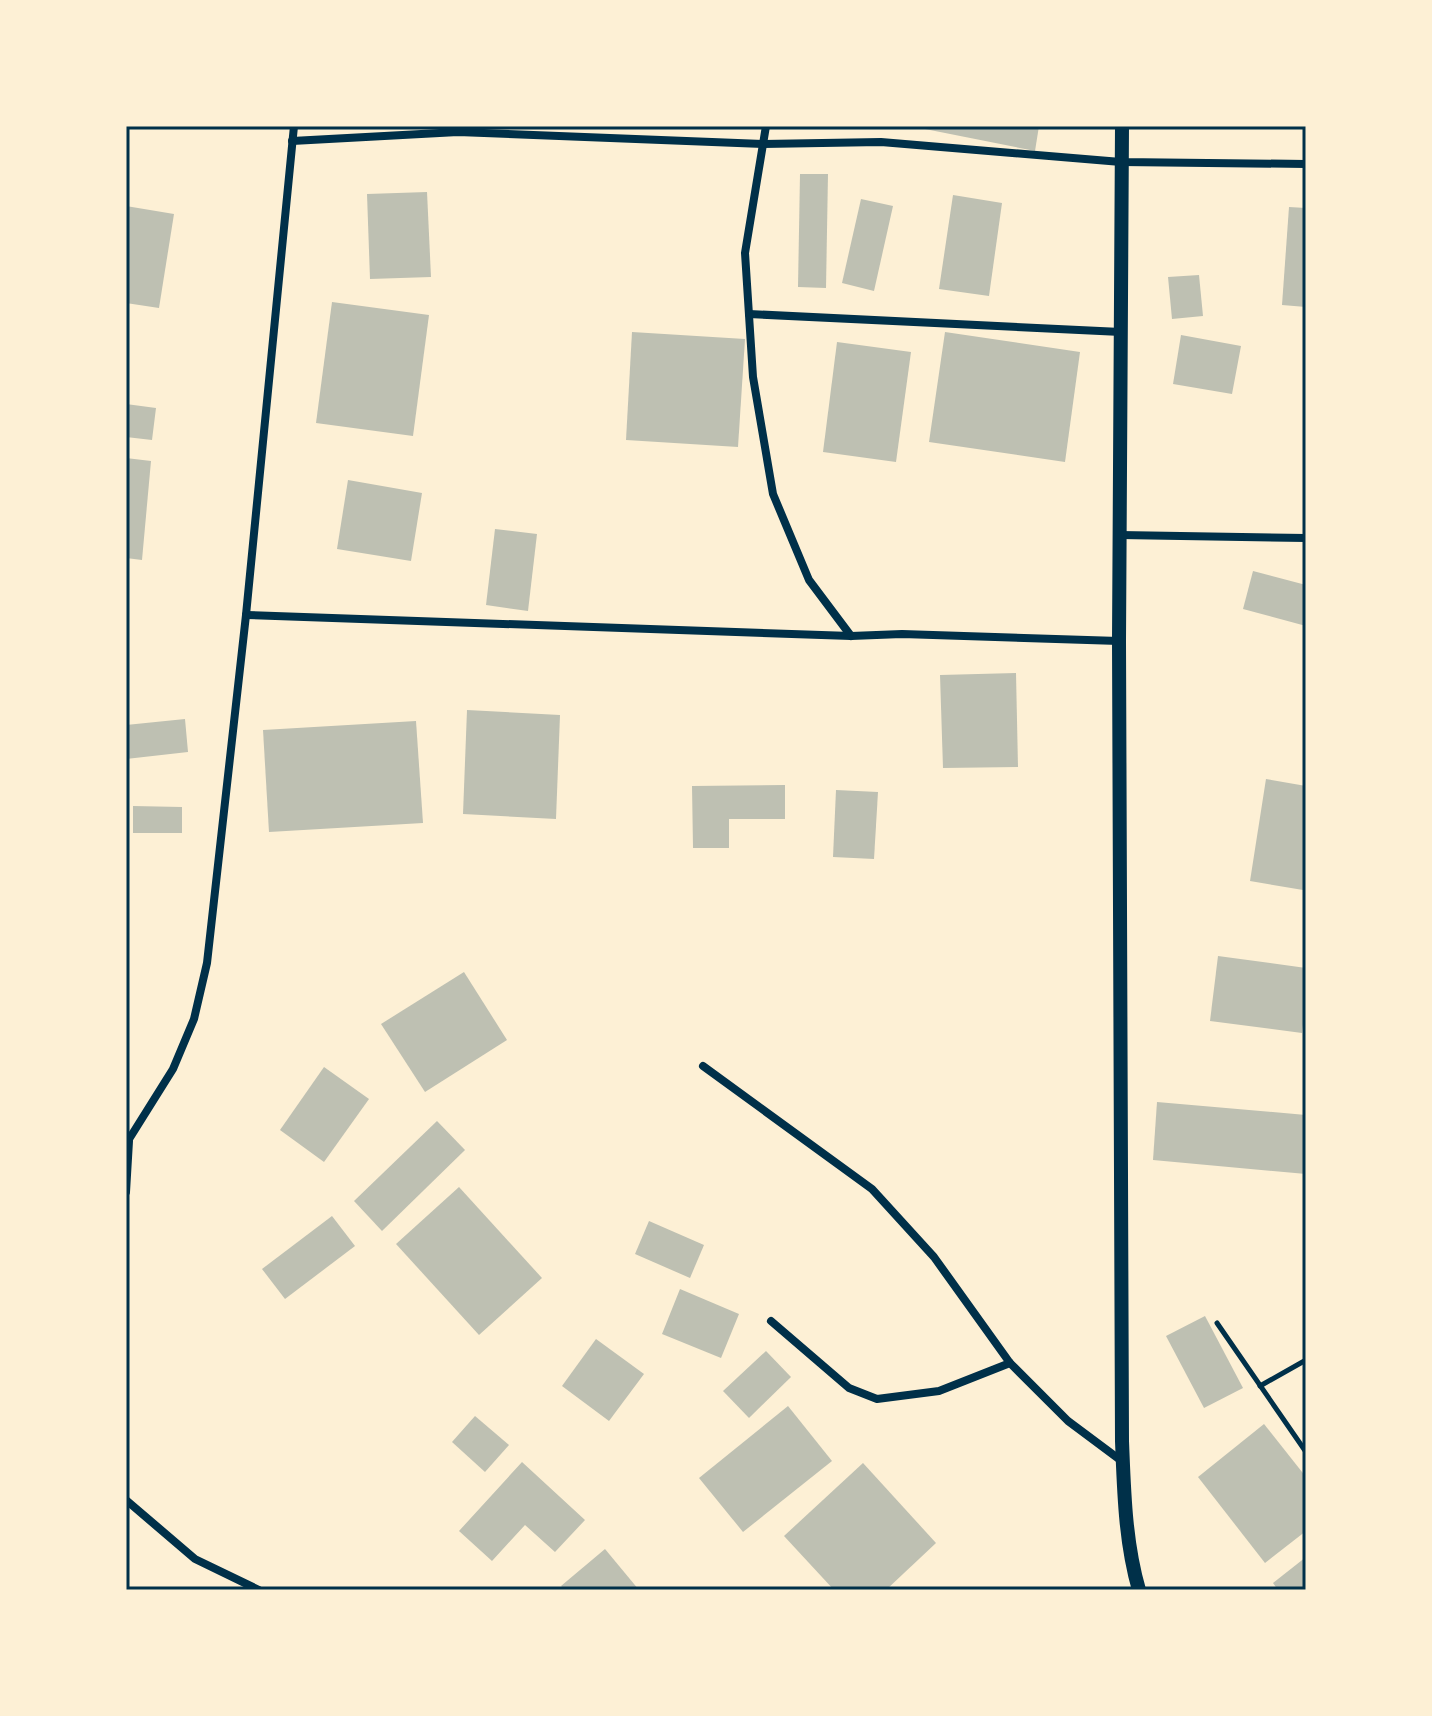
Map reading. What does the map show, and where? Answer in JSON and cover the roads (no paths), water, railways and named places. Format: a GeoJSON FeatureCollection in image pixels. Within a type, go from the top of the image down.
{"type":"FeatureCollection","features":[{"type":"Feature","properties":{"kind":"street"},"geometry":{"type":"LineString","coordinates":[[126,1192],[128,1141],[173,1069],[194,1019],[207,963],[246,615],[294,126]]}},
{"type":"Feature","properties":{"kind":"street"},"geometry":{"type":"LineString","coordinates":[[766,126],[745,253],[753,377],[773,494],[809,580],[851,636]]}},
{"type":"Feature","properties":{"kind":"street"},"geometry":{"type":"LineString","coordinates":[[1122,126],[1119,641],[1123,1462],[1135,1587]]}},
{"type":"Feature","properties":{"kind":"street"},"geometry":{"type":"LineString","coordinates":[[292,141],[458,132],[763,144],[881,142],[1121,162],[1306,164]]}},
{"type":"Feature","properties":{"kind":"street"},"geometry":{"type":"LineString","coordinates":[[749,314],[1121,332]]}},
{"type":"Feature","properties":{"kind":"street"},"geometry":{"type":"LineString","coordinates":[[1120,535],[1306,538]]}},
{"type":"Feature","properties":{"kind":"street"},"geometry":{"type":"LineString","coordinates":[[246,615],[851,636],[902,634],[1119,641]]}},
{"type":"Feature","properties":{"kind":"street"},"geometry":{"type":"LineString","coordinates":[[703,1066],[872,1189],[934,1257],[1010,1363],[1068,1421],[1123,1462]]}},
{"type":"Feature","properties":{"kind":"street"},"geometry":{"type":"LineString","coordinates":[[771,1321],[849,1388],[877,1399],[939,1391],[1010,1363]]}},
{"type":"Feature","properties":{"kind":"street"},"geometry":{"type":"LineString","coordinates":[[126,1500],[195,1559],[259,1590]]}}]}
